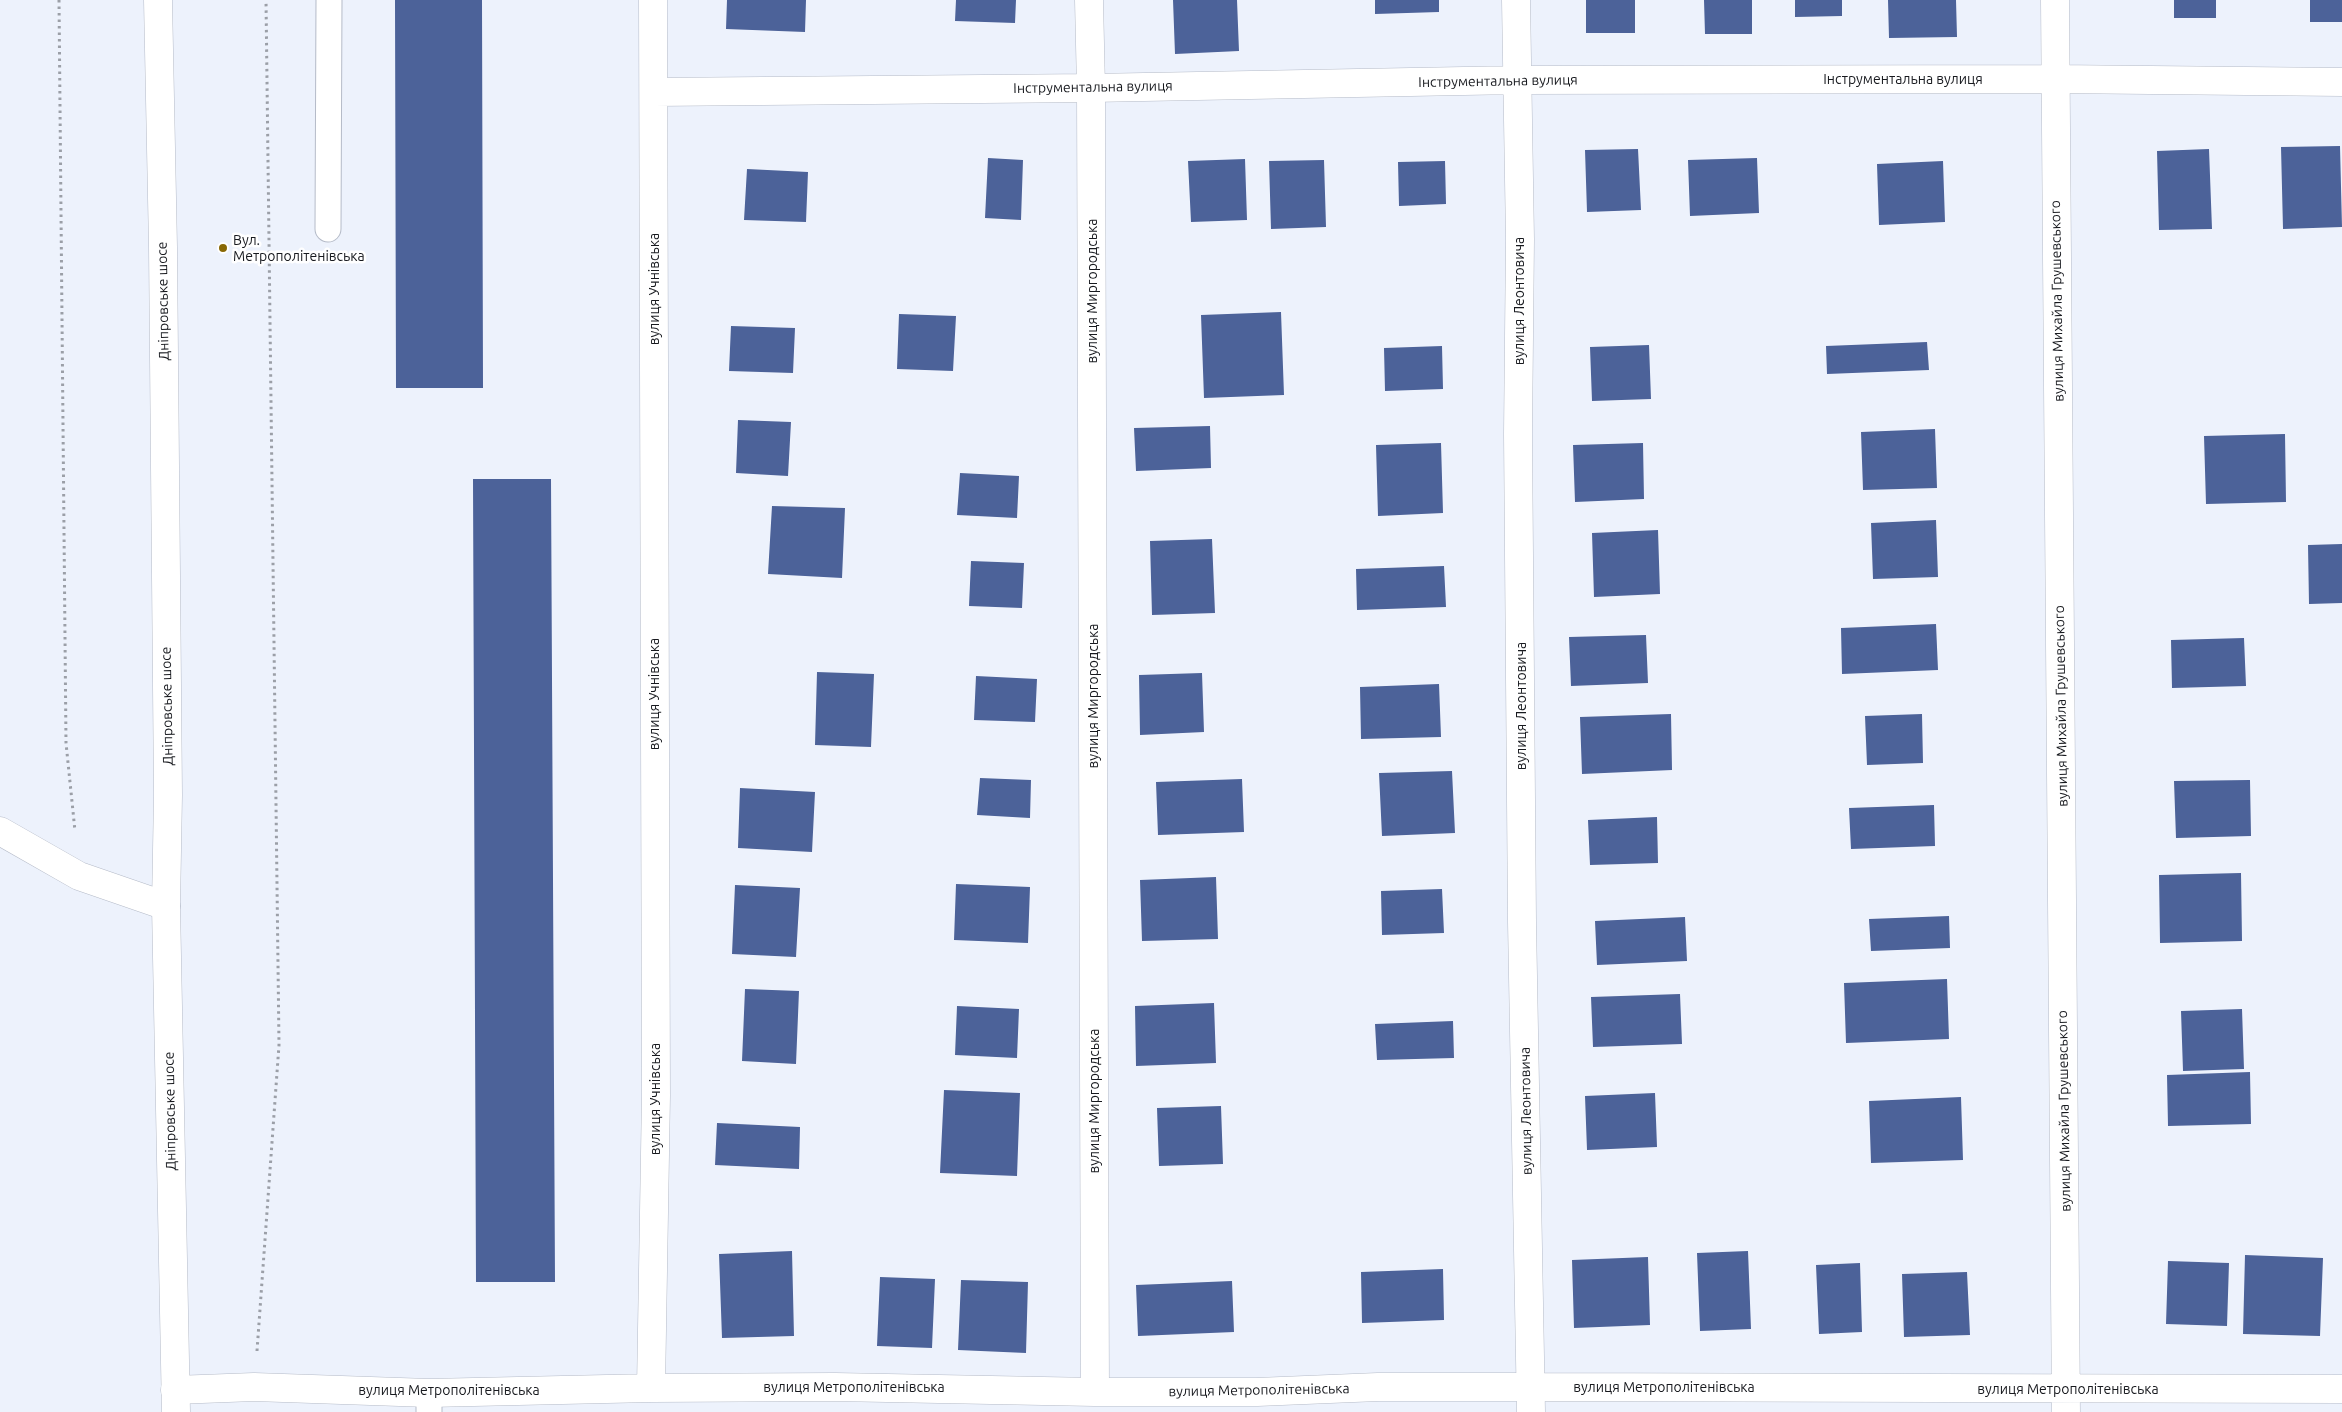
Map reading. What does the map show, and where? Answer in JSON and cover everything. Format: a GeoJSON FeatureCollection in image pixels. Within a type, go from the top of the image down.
{"type":"FeatureCollection","features":[{"type":"Feature","properties":{"kind":"street","name":"Дніпровське шосе"},"geometry":{"type":"LineString","coordinates":[[158,0],[163,247],[168,775],[166,906],[175,1401]]}},
{"type":"Feature","properties":{"kind":"street","name":"вулиця Учнівська"},"geometry":{"type":"LineString","coordinates":[[651,1388],[656,1095],[654,92],[652,0]]}},
{"type":"Feature","properties":{"kind":"street","name":"вулиця Миргородська"},"geometry":{"type":"LineString","coordinates":[[1089,0],[1091,88],[1095,1392]]}},
{"type":"Feature","properties":{"kind":"street","name":"вулиця Леонтовича"},"geometry":{"type":"LineString","coordinates":[[1516,0],[1522,892],[1532,1399]]}},
{"type":"Feature","properties":{"kind":"street","name":"вулиця Михайла Грушевського"},"geometry":{"type":"LineString","coordinates":[[2055,0],[2067,1400]]}},
{"type":"Feature","properties":{"kind":"street","name":"Інструментальна вулиця"},"geometry":{"type":"LineString","coordinates":[[654,92],[1091,88],[1517,80],[2055,79],[2342,82]]}},
{"type":"Feature","properties":{"kind":"street"},"geometry":{"type":"LineString","coordinates":[[0,831],[79,876],[166,906]]}},
{"type":"Feature","properties":{"kind":"street","name":"вулиця Метрополітенівська"},"geometry":{"type":"LineString","coordinates":[[175,1401],[254,1387],[429,1402],[651,1388],[865,1387],[1095,1392],[1257,1392],[1378,1387],[1532,1399],[2067,1400],[2342,1389]]}},
{"type":"Feature","properties":{"kind":"lane"},"geometry":{"type":"LineString","coordinates":[[328,229],[329,0]]}},
{"type":"Feature","properties":{"kind":"path"},"geometry":{"type":"LineString","coordinates":[[60,0],[66,743],[79,876]]}},
{"type":"Feature","properties":{"kind":"path"},"geometry":{"type":"LineString","coordinates":[[254,1387],[279,1045],[266,0]]}},
{"type":"Feature","properties":{"kind":"building"},"geometry":{"type":"Polygon","coordinates":[[[395,0],[482,0],[483,388],[396,388],[395,0]]]}},
{"type":"Feature","properties":{"kind":"building"},"geometry":{"type":"Polygon","coordinates":[[[727,0],[806,0],[805,32],[726,29],[727,0]]]}},
{"type":"Feature","properties":{"kind":"building"},"geometry":{"type":"Polygon","coordinates":[[[956,0],[1016,0],[1015,23],[955,21],[956,0]]]}},
{"type":"Feature","properties":{"kind":"building"},"geometry":{"type":"Polygon","coordinates":[[[1173,0],[1237,0],[1239,51],[1175,54],[1173,0]]]}},
{"type":"Feature","properties":{"kind":"building"},"geometry":{"type":"Polygon","coordinates":[[[1375,0],[1439,0],[1439,12],[1375,14],[1375,0]]]}},
{"type":"Feature","properties":{"kind":"building"},"geometry":{"type":"Polygon","coordinates":[[[1586,0],[1635,0],[1635,33],[1586,33],[1586,0]]]}},
{"type":"Feature","properties":{"kind":"building"},"geometry":{"type":"Polygon","coordinates":[[[1704,0],[1752,0],[1752,34],[1705,34],[1704,0]]]}},
{"type":"Feature","properties":{"kind":"building"},"geometry":{"type":"Polygon","coordinates":[[[1795,0],[1842,0],[1842,16],[1795,17],[1795,0]]]}},
{"type":"Feature","properties":{"kind":"building"},"geometry":{"type":"Polygon","coordinates":[[[1888,0],[1956,0],[1957,37],[1889,38],[1888,0]]]}},
{"type":"Feature","properties":{"kind":"building"},"geometry":{"type":"Polygon","coordinates":[[[2174,0],[2216,0],[2216,18],[2174,18],[2174,0]]]}},
{"type":"Feature","properties":{"kind":"building"},"geometry":{"type":"Polygon","coordinates":[[[2310,0],[2342,0],[2342,22],[2310,22],[2310,0]]]}},
{"type":"Feature","properties":{"kind":"building"},"geometry":{"type":"Polygon","coordinates":[[[2340,146],[2342,227],[2283,229],[2281,147],[2340,146]]]}},
{"type":"Feature","properties":{"kind":"building"},"geometry":{"type":"Polygon","coordinates":[[[1638,149],[1641,210],[1587,212],[1585,150],[1638,149]]]}},
{"type":"Feature","properties":{"kind":"building"},"geometry":{"type":"Polygon","coordinates":[[[2209,149],[2212,229],[2159,230],[2157,151],[2209,149]]]}},
{"type":"Feature","properties":{"kind":"building"},"geometry":{"type":"Polygon","coordinates":[[[988,158],[1023,160],[1021,220],[985,218],[988,158]]]}},
{"type":"Feature","properties":{"kind":"building"},"geometry":{"type":"Polygon","coordinates":[[[1757,158],[1759,213],[1690,216],[1688,160],[1757,158]]]}},
{"type":"Feature","properties":{"kind":"building"},"geometry":{"type":"Polygon","coordinates":[[[1245,159],[1247,220],[1191,222],[1188,161],[1245,159]]]}},
{"type":"Feature","properties":{"kind":"building"},"geometry":{"type":"Polygon","coordinates":[[[1324,160],[1326,227],[1271,229],[1269,161],[1324,160]]]}},
{"type":"Feature","properties":{"kind":"building"},"geometry":{"type":"Polygon","coordinates":[[[1445,161],[1446,204],[1399,206],[1398,162],[1445,161]]]}},
{"type":"Feature","properties":{"kind":"building"},"geometry":{"type":"Polygon","coordinates":[[[1943,161],[1945,222],[1879,225],[1877,164],[1943,161]]]}},
{"type":"Feature","properties":{"kind":"building"},"geometry":{"type":"Polygon","coordinates":[[[747,169],[808,172],[806,222],[744,220],[747,169]]]}},
{"type":"Feature","properties":{"kind":"building"},"geometry":{"type":"Polygon","coordinates":[[[1281,312],[1284,395],[1204,398],[1201,315],[1281,312]]]}},
{"type":"Feature","properties":{"kind":"building"},"geometry":{"type":"Polygon","coordinates":[[[899,314],[956,316],[953,371],[897,369],[899,314]]]}},
{"type":"Feature","properties":{"kind":"building"},"geometry":{"type":"Polygon","coordinates":[[[731,326],[795,328],[793,373],[729,371],[731,326]]]}},
{"type":"Feature","properties":{"kind":"building"},"geometry":{"type":"Polygon","coordinates":[[[1927,342],[1929,370],[1827,374],[1826,346],[1927,342]]]}},
{"type":"Feature","properties":{"kind":"building"},"geometry":{"type":"Polygon","coordinates":[[[1649,345],[1651,399],[1592,401],[1590,347],[1649,345]]]}},
{"type":"Feature","properties":{"kind":"building"},"geometry":{"type":"Polygon","coordinates":[[[1442,346],[1443,389],[1385,391],[1384,348],[1442,346]]]}},
{"type":"Feature","properties":{"kind":"building"},"geometry":{"type":"Polygon","coordinates":[[[738,420],[791,422],[788,476],[736,473],[738,420]]]}},
{"type":"Feature","properties":{"kind":"building"},"geometry":{"type":"Polygon","coordinates":[[[1210,426],[1211,468],[1136,471],[1134,428],[1210,426]]]}},
{"type":"Feature","properties":{"kind":"building"},"geometry":{"type":"Polygon","coordinates":[[[1935,429],[1937,488],[1863,490],[1861,432],[1935,429]]]}},
{"type":"Feature","properties":{"kind":"building"},"geometry":{"type":"Polygon","coordinates":[[[2285,434],[2286,502],[2206,504],[2204,436],[2285,434]]]}},
{"type":"Feature","properties":{"kind":"building"},"geometry":{"type":"Polygon","coordinates":[[[1441,443],[1443,513],[1378,516],[1376,445],[1441,443]]]}},
{"type":"Feature","properties":{"kind":"building"},"geometry":{"type":"Polygon","coordinates":[[[1643,443],[1644,499],[1575,502],[1573,445],[1643,443]]]}},
{"type":"Feature","properties":{"kind":"building"},"geometry":{"type":"Polygon","coordinates":[[[960,473],[1019,476],[1017,518],[957,515],[960,473]]]}},
{"type":"Feature","properties":{"kind":"building"},"geometry":{"type":"Polygon","coordinates":[[[473,479],[551,479],[555,1282],[476,1282],[473,479]]]}},
{"type":"Feature","properties":{"kind":"building"},"geometry":{"type":"Polygon","coordinates":[[[772,506],[845,508],[842,578],[768,574],[772,506]]]}},
{"type":"Feature","properties":{"kind":"building"},"geometry":{"type":"Polygon","coordinates":[[[1936,520],[1938,577],[1873,579],[1871,523],[1936,520]]]}},
{"type":"Feature","properties":{"kind":"building"},"geometry":{"type":"Polygon","coordinates":[[[1658,530],[1660,594],[1594,597],[1592,533],[1658,530]]]}},
{"type":"Feature","properties":{"kind":"building"},"geometry":{"type":"Polygon","coordinates":[[[1212,539],[1215,613],[1152,615],[1150,541],[1212,539]]]}},
{"type":"Feature","properties":{"kind":"building"},"geometry":{"type":"Polygon","coordinates":[[[2342,544],[2342,603],[2309,604],[2308,545],[2342,544]]]}},
{"type":"Feature","properties":{"kind":"building"},"geometry":{"type":"Polygon","coordinates":[[[971,561],[1024,563],[1022,608],[969,606],[971,561]]]}},
{"type":"Feature","properties":{"kind":"building"},"geometry":{"type":"Polygon","coordinates":[[[1444,566],[1446,607],[1357,610],[1356,569],[1444,566]]]}},
{"type":"Feature","properties":{"kind":"building"},"geometry":{"type":"Polygon","coordinates":[[[1936,624],[1938,670],[1842,674],[1841,628],[1936,624]]]}},
{"type":"Feature","properties":{"kind":"building"},"geometry":{"type":"Polygon","coordinates":[[[1646,635],[1648,683],[1571,686],[1569,637],[1646,635]]]}},
{"type":"Feature","properties":{"kind":"building"},"geometry":{"type":"Polygon","coordinates":[[[2244,638],[2246,686],[2172,688],[2171,640],[2244,638]]]}},
{"type":"Feature","properties":{"kind":"building"},"geometry":{"type":"Polygon","coordinates":[[[817,672],[874,674],[871,747],[815,745],[817,672]]]}},
{"type":"Feature","properties":{"kind":"building"},"geometry":{"type":"Polygon","coordinates":[[[1202,673],[1204,732],[1140,735],[1139,675],[1202,673]]]}},
{"type":"Feature","properties":{"kind":"building"},"geometry":{"type":"Polygon","coordinates":[[[976,676],[1037,679],[1035,722],[974,720],[976,676]]]}},
{"type":"Feature","properties":{"kind":"building"},"geometry":{"type":"Polygon","coordinates":[[[1439,684],[1441,737],[1361,739],[1360,687],[1439,684]]]}},
{"type":"Feature","properties":{"kind":"building"},"geometry":{"type":"Polygon","coordinates":[[[1671,714],[1672,770],[1582,774],[1580,717],[1671,714]]]}},
{"type":"Feature","properties":{"kind":"building"},"geometry":{"type":"Polygon","coordinates":[[[1922,714],[1923,763],[1867,765],[1865,716],[1922,714]]]}},
{"type":"Feature","properties":{"kind":"building"},"geometry":{"type":"Polygon","coordinates":[[[1452,771],[1455,833],[1382,836],[1379,773],[1452,771]]]}},
{"type":"Feature","properties":{"kind":"building"},"geometry":{"type":"Polygon","coordinates":[[[980,778],[1031,780],[1030,818],[977,815],[980,778]]]}},
{"type":"Feature","properties":{"kind":"building"},"geometry":{"type":"Polygon","coordinates":[[[1242,779],[1244,832],[1158,835],[1156,782],[1242,779]]]}},
{"type":"Feature","properties":{"kind":"building"},"geometry":{"type":"Polygon","coordinates":[[[2250,780],[2251,836],[2176,838],[2174,781],[2250,780]]]}},
{"type":"Feature","properties":{"kind":"building"},"geometry":{"type":"Polygon","coordinates":[[[740,788],[815,792],[812,852],[738,848],[740,788]]]}},
{"type":"Feature","properties":{"kind":"building"},"geometry":{"type":"Polygon","coordinates":[[[1934,805],[1935,846],[1851,849],[1849,808],[1934,805]]]}},
{"type":"Feature","properties":{"kind":"building"},"geometry":{"type":"Polygon","coordinates":[[[1657,817],[1658,863],[1590,865],[1588,820],[1657,817]]]}},
{"type":"Feature","properties":{"kind":"building"},"geometry":{"type":"Polygon","coordinates":[[[2241,873],[2242,941],[2160,943],[2159,875],[2241,873]]]}},
{"type":"Feature","properties":{"kind":"building"},"geometry":{"type":"Polygon","coordinates":[[[1216,877],[1218,939],[1142,941],[1140,880],[1216,877]]]}},
{"type":"Feature","properties":{"kind":"building"},"geometry":{"type":"Polygon","coordinates":[[[956,884],[1030,887],[1028,943],[954,940],[956,884]]]}},
{"type":"Feature","properties":{"kind":"building"},"geometry":{"type":"Polygon","coordinates":[[[735,885],[800,888],[796,957],[732,954],[735,885]]]}},
{"type":"Feature","properties":{"kind":"building"},"geometry":{"type":"Polygon","coordinates":[[[1442,889],[1444,933],[1382,935],[1381,891],[1442,889]]]}},
{"type":"Feature","properties":{"kind":"building"},"geometry":{"type":"Polygon","coordinates":[[[1949,916],[1950,948],[1871,951],[1869,919],[1949,916]]]}},
{"type":"Feature","properties":{"kind":"building"},"geometry":{"type":"Polygon","coordinates":[[[1685,917],[1687,961],[1597,965],[1595,921],[1685,917]]]}},
{"type":"Feature","properties":{"kind":"building"},"geometry":{"type":"Polygon","coordinates":[[[1947,979],[1949,1039],[1846,1043],[1844,983],[1947,979]]]}},
{"type":"Feature","properties":{"kind":"building"},"geometry":{"type":"Polygon","coordinates":[[[745,989],[799,991],[796,1064],[742,1061],[745,989]]]}},
{"type":"Feature","properties":{"kind":"building"},"geometry":{"type":"Polygon","coordinates":[[[1680,994],[1682,1044],[1593,1047],[1591,997],[1680,994]]]}},
{"type":"Feature","properties":{"kind":"building"},"geometry":{"type":"Polygon","coordinates":[[[1214,1003],[1216,1063],[1136,1066],[1135,1006],[1214,1003]]]}},
{"type":"Feature","properties":{"kind":"building"},"geometry":{"type":"Polygon","coordinates":[[[957,1006],[1019,1009],[1017,1058],[955,1055],[957,1006]]]}},
{"type":"Feature","properties":{"kind":"building"},"geometry":{"type":"Polygon","coordinates":[[[2242,1009],[2244,1069],[2183,1071],[2181,1011],[2242,1009]]]}},
{"type":"Feature","properties":{"kind":"building"},"geometry":{"type":"Polygon","coordinates":[[[1453,1021],[1454,1058],[1377,1060],[1375,1024],[1453,1021]]]}},
{"type":"Feature","properties":{"kind":"building"},"geometry":{"type":"Polygon","coordinates":[[[2250,1072],[2251,1124],[2168,1126],[2167,1075],[2250,1072]]]}},
{"type":"Feature","properties":{"kind":"building"},"geometry":{"type":"Polygon","coordinates":[[[944,1090],[1020,1093],[1017,1176],[940,1173],[944,1090]]]}},
{"type":"Feature","properties":{"kind":"building"},"geometry":{"type":"Polygon","coordinates":[[[1655,1093],[1657,1147],[1587,1150],[1585,1096],[1655,1093]]]}},
{"type":"Feature","properties":{"kind":"building"},"geometry":{"type":"Polygon","coordinates":[[[1961,1097],[1963,1160],[1871,1163],[1869,1101],[1961,1097]]]}},
{"type":"Feature","properties":{"kind":"building"},"geometry":{"type":"Polygon","coordinates":[[[1221,1106],[1223,1164],[1159,1166],[1157,1108],[1221,1106]]]}},
{"type":"Feature","properties":{"kind":"building"},"geometry":{"type":"Polygon","coordinates":[[[717,1123],[800,1127],[799,1169],[715,1165],[717,1123]]]}},
{"type":"Feature","properties":{"kind":"building"},"geometry":{"type":"Polygon","coordinates":[[[792,1251],[794,1336],[722,1338],[719,1254],[792,1251]]]}},
{"type":"Feature","properties":{"kind":"building"},"geometry":{"type":"Polygon","coordinates":[[[1748,1251],[1751,1329],[1700,1331],[1697,1253],[1748,1251]]]}},
{"type":"Feature","properties":{"kind":"building"},"geometry":{"type":"Polygon","coordinates":[[[2245,1255],[2323,1258],[2320,1336],[2243,1334],[2245,1255]]]}},
{"type":"Feature","properties":{"kind":"building"},"geometry":{"type":"Polygon","coordinates":[[[1648,1257],[1650,1325],[1574,1328],[1572,1260],[1648,1257]]]}},
{"type":"Feature","properties":{"kind":"building"},"geometry":{"type":"Polygon","coordinates":[[[2168,1261],[2229,1263],[2227,1326],[2166,1324],[2168,1261]]]}},
{"type":"Feature","properties":{"kind":"building"},"geometry":{"type":"Polygon","coordinates":[[[1860,1263],[1862,1332],[1819,1334],[1816,1265],[1860,1263]]]}},
{"type":"Feature","properties":{"kind":"building"},"geometry":{"type":"Polygon","coordinates":[[[1443,1269],[1444,1320],[1362,1323],[1361,1272],[1443,1269]]]}},
{"type":"Feature","properties":{"kind":"building"},"geometry":{"type":"Polygon","coordinates":[[[1967,1272],[1970,1335],[1904,1337],[1902,1274],[1967,1272]]]}},
{"type":"Feature","properties":{"kind":"building"},"geometry":{"type":"Polygon","coordinates":[[[880,1277],[935,1279],[932,1348],[877,1346],[880,1277]]]}},
{"type":"Feature","properties":{"kind":"building"},"geometry":{"type":"Polygon","coordinates":[[[961,1280],[1028,1282],[1026,1353],[958,1350],[961,1280]]]}},
{"type":"Feature","properties":{"kind":"building"},"geometry":{"type":"Polygon","coordinates":[[[1232,1281],[1234,1332],[1138,1336],[1136,1285],[1232,1281]]]}},
{"type":"Feature","properties":{"kind":"place","name":"Вул. Метрополітенівська"},"geometry":{"type":"Point","coordinates":[223,248]}}]}
